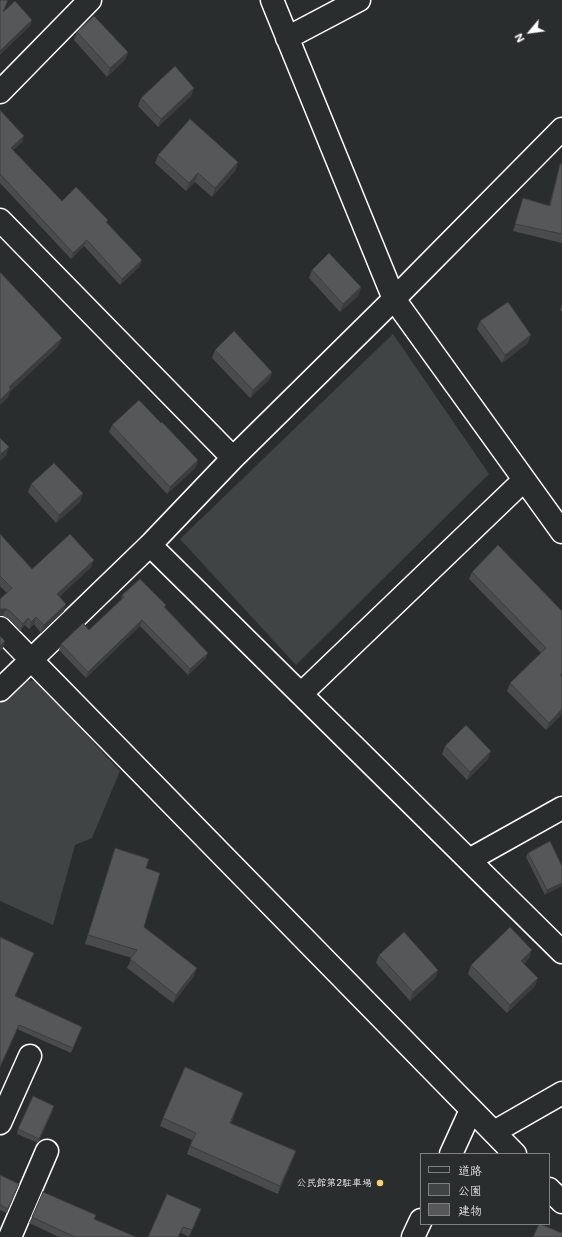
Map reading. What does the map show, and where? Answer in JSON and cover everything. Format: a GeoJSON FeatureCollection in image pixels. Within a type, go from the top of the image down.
{"type":"FeatureCollection","features":[{"type":"Feature","properties":{"kind":"street"},"geometry":{"type":"LineString","coordinates":[[0,92],[90,0]]}},
{"type":"Feature","properties":{"kind":"street"},"geometry":{"type":"LineString","coordinates":[[272,0],[394,299],[562,532]]}},
{"type":"Feature","properties":{"kind":"street"},"geometry":{"type":"LineString","coordinates":[[287,38],[359,0]]}},
{"type":"Feature","properties":{"kind":"street"},"geometry":{"type":"LineString","coordinates":[[0,690],[150,545],[233,458],[394,299],[562,129]]}},
{"type":"Feature","properties":{"kind":"street"},"geometry":{"type":"LineString","coordinates":[[0,220],[233,458]]}},
{"type":"Feature","properties":{"kind":"street"},"geometry":{"type":"LineString","coordinates":[[301,694],[524,480]]}},
{"type":"Feature","properties":{"kind":"street"},"geometry":{"type":"LineString","coordinates":[[150,545],[562,952]]}},
{"type":"Feature","properties":{"kind":"street"},"geometry":{"type":"LineString","coordinates":[[0,628],[514,1153]]}},
{"type":"Feature","properties":{"kind":"street"},"geometry":{"type":"LineString","coordinates":[[469,860],[562,808]]}},
{"type":"Feature","properties":{"kind":"street"},"geometry":{"type":"LineString","coordinates":[[0,1123],[30,1056]]}},
{"type":"Feature","properties":{"kind":"street"},"geometry":{"type":"LineString","coordinates":[[494,1132],[562,1093]]}},
{"type":"Feature","properties":{"kind":"street"},"geometry":{"type":"LineString","coordinates":[[451,1153],[471,1110]]}},
{"type":"Feature","properties":{"kind":"street"},"geometry":{"type":"LineString","coordinates":[[10,1237],[47,1151]]}},
{"type":"Feature","properties":{"kind":"street"},"geometry":{"type":"LineString","coordinates":[[550,1190],[562,1202]]}},
{"type":"Feature","properties":{"kind":"street"},"geometry":{"type":"LineString","coordinates":[[413,1237],[420,1222]]}},
{"type":"Feature","properties":{"kind":"street"},"geometry":{"type":"LineString","coordinates":[[0,1235],[4,1237]]}},
{"type":"Feature","properties":{"kind":"green space"},"geometry":{"type":"Polygon","coordinates":[[[393,334],[489,474],[296,665],[180,539],[393,334]]]}},
{"type":"Feature","properties":{"kind":"green space"},"geometry":{"type":"Polygon","coordinates":[[[20,680],[36,681],[120,771],[92,838],[75,845],[53,925],[0,901],[0,700],[20,680]]]}},
{"type":"Feature","properties":{"kind":"building"},"geometry":{"type":"Polygon","coordinates":[[[0,0],[8,0],[3,12],[15,1],[32,20],[0,51],[0,0]]]}},
{"type":"Feature","properties":{"kind":"building"},"geometry":{"type":"Polygon","coordinates":[[[94,16],[128,52],[110,68],[77,32],[94,16]]]}},
{"type":"Feature","properties":{"kind":"building"},"geometry":{"type":"Polygon","coordinates":[[[175,66],[194,88],[161,119],[141,98],[175,66]]]}},
{"type":"Feature","properties":{"kind":"building"},"geometry":{"type":"Polygon","coordinates":[[[0,110],[24,136],[11,148],[62,201],[76,187],[108,220],[106,222],[142,260],[122,279],[87,240],[73,253],[0,174],[0,110]]]}},
{"type":"Feature","properties":{"kind":"building"},"geometry":{"type":"Polygon","coordinates":[[[190,119],[238,162],[215,188],[198,173],[189,183],[158,155],[190,119]]]}},
{"type":"Feature","properties":{"kind":"building"},"geometry":{"type":"Polygon","coordinates":[[[560,164],[562,164],[562,234],[515,224],[523,198],[550,206],[560,164]]]}},
{"type":"Feature","properties":{"kind":"building"},"geometry":{"type":"Polygon","coordinates":[[[329,253],[361,287],[343,304],[312,270],[329,253]]]}},
{"type":"Feature","properties":{"kind":"building"},"geometry":{"type":"Polygon","coordinates":[[[0,272],[62,338],[9,387],[11,389],[0,400],[0,272]]]}},
{"type":"Feature","properties":{"kind":"building"},"geometry":{"type":"Polygon","coordinates":[[[508,302],[531,335],[505,355],[480,321],[508,302]]]}},
{"type":"Feature","properties":{"kind":"building"},"geometry":{"type":"Polygon","coordinates":[[[234,331],[272,372],[253,390],[215,350],[234,331]]]}},
{"type":"Feature","properties":{"kind":"building"},"geometry":{"type":"Polygon","coordinates":[[[139,400],[198,460],[170,487],[112,425],[139,400]]]}},
{"type":"Feature","properties":{"kind":"building"},"geometry":{"type":"Polygon","coordinates":[[[0,438],[9,447],[0,455],[0,438]]]}},
{"type":"Feature","properties":{"kind":"building"},"geometry":{"type":"Polygon","coordinates":[[[54,463],[83,493],[59,515],[31,484],[54,463]]]}},
{"type":"Feature","properties":{"kind":"building"},"geometry":{"type":"Polygon","coordinates":[[[0,534],[32,569],[70,534],[94,560],[57,594],[66,604],[44,625],[36,617],[31,622],[28,618],[23,624],[11,612],[6,609],[0,609],[0,599],[12,588],[0,576],[0,534]]]}},
{"type":"Feature","properties":{"kind":"building"},"geometry":{"type":"Polygon","coordinates":[[[498,545],[562,611],[562,674],[560,675],[562,677],[562,709],[549,723],[510,683],[546,648],[472,572],[498,545]]]}},
{"type":"Feature","properties":{"kind":"building"},"geometry":{"type":"Polygon","coordinates":[[[140,579],[166,605],[164,607],[208,653],[190,669],[142,620],[88,672],[61,644],[83,623],[89,630],[124,597],[122,595],[140,579]]]}},
{"type":"Feature","properties":{"kind":"building"},"geometry":{"type":"Polygon","coordinates":[[[0,636],[5,641],[0,646],[0,636]]]}},
{"type":"Feature","properties":{"kind":"building"},"geometry":{"type":"Polygon","coordinates":[[[466,725],[491,751],[470,772],[445,746],[466,725]]]}},
{"type":"Feature","properties":{"kind":"building"},"geometry":{"type":"Polygon","coordinates":[[[550,841],[562,866],[562,883],[547,890],[528,853],[550,841]]]}},
{"type":"Feature","properties":{"kind":"building"},"geometry":{"type":"Polygon","coordinates":[[[115,848],[149,859],[146,868],[160,873],[144,927],[197,968],[176,995],[130,959],[137,950],[88,935],[115,848]]]}},
{"type":"Feature","properties":{"kind":"building"},"geometry":{"type":"Polygon","coordinates":[[[510,927],[532,950],[521,961],[538,978],[510,1005],[471,965],[510,927]]]}},
{"type":"Feature","properties":{"kind":"building"},"geometry":{"type":"Polygon","coordinates":[[[404,932],[438,970],[413,992],[379,955],[404,932]]]}},
{"type":"Feature","properties":{"kind":"building"},"geometry":{"type":"Polygon","coordinates":[[[0,937],[34,953],[15,996],[82,1027],[73,1048],[19,1025],[0,1067],[0,937]]]}},
{"type":"Feature","properties":{"kind":"building"},"geometry":{"type":"Polygon","coordinates":[[[185,1067],[243,1093],[230,1123],[296,1151],[280,1186],[190,1146],[196,1133],[163,1118],[185,1067]]]}},
{"type":"Feature","properties":{"kind":"building"},"geometry":{"type":"Polygon","coordinates":[[[33,1096],[54,1106],[39,1139],[18,1129],[33,1096]]]}},
{"type":"Feature","properties":{"kind":"building"},"geometry":{"type":"Polygon","coordinates":[[[0,1175],[19,1184],[8,1209],[0,1205],[0,1175]]]}},
{"type":"Feature","properties":{"kind":"building"},"geometry":{"type":"Polygon","coordinates":[[[43,1192],[96,1215],[94,1219],[136,1237],[75,1237],[32,1217],[43,1192]]]}},
{"type":"Feature","properties":{"kind":"building"},"geometry":{"type":"Polygon","coordinates":[[[167,1194],[201,1209],[192,1230],[183,1227],[178,1237],[148,1237],[167,1194]]]}},
{"type":"Feature","properties":{"kind":"building"},"geometry":{"type":"Polygon","coordinates":[[[539,1225],[542,1225],[562,1233],[562,1237],[533,1237],[539,1225]]]}},
{"type":"Feature","properties":{"kind":"place","name":"公民館第2駐車場"},"geometry":{"type":"Point","coordinates":[380,1183]}}]}
